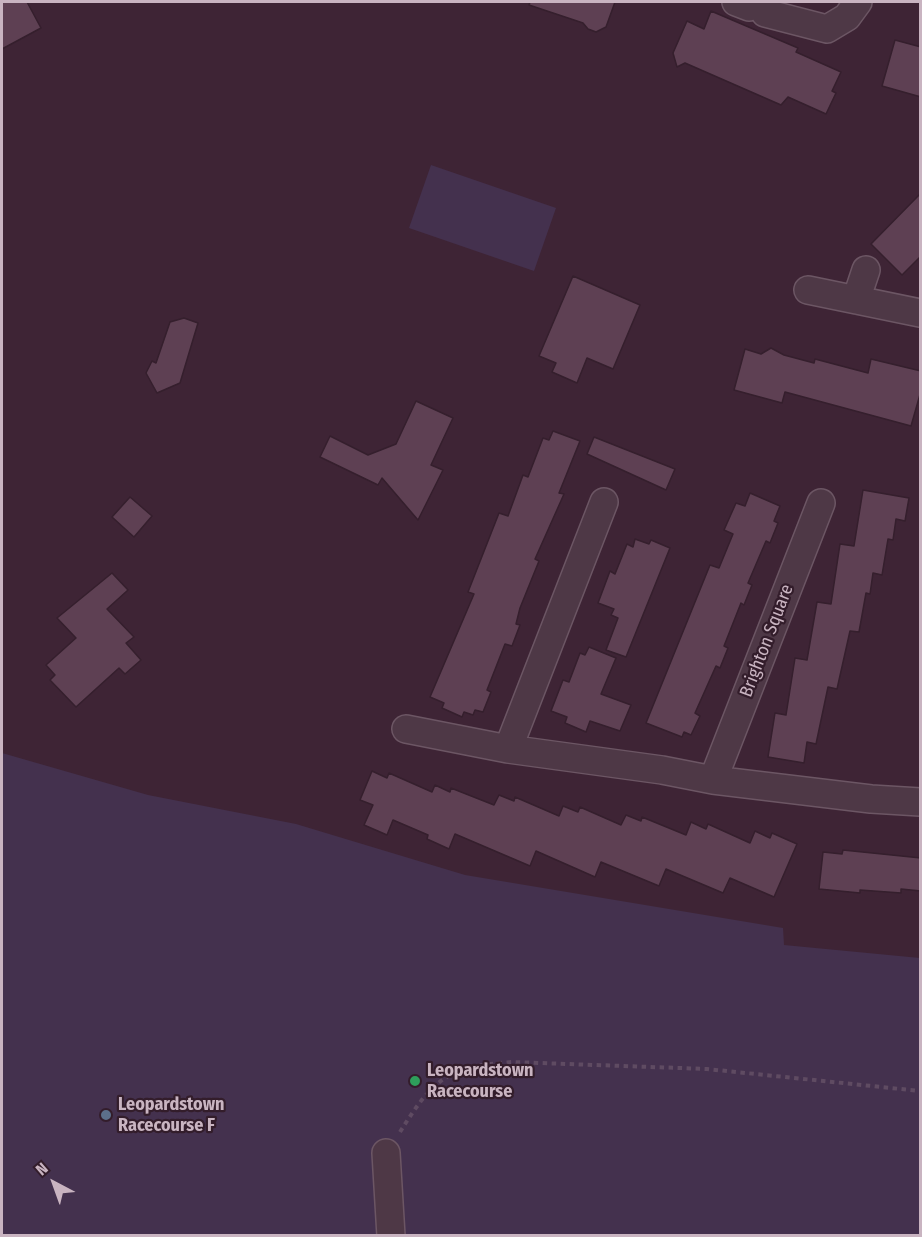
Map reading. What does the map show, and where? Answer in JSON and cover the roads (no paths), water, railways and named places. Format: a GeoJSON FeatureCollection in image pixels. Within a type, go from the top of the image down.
{"type":"FeatureCollection","features":[{"type":"Feature","properties":{"kind":"street"},"geometry":{"type":"LineString","coordinates":[[750,7],[827,29],[847,17],[858,2]]}},
{"type":"Feature","properties":{"kind":"street"},"geometry":{"type":"LineString","coordinates":[[856,300],[866,270]]}},
{"type":"Feature","properties":{"kind":"street"},"geometry":{"type":"LineString","coordinates":[[808,290],[921,313]]}},
{"type":"Feature","properties":{"kind":"street"},"geometry":{"type":"LineString","coordinates":[[508,749],[604,502]]}},
{"type":"Feature","properties":{"kind":"street","name":"Brighton Square"},"geometry":{"type":"LineString","coordinates":[[713,780],[821,503]]}},
{"type":"Feature","properties":{"kind":"street"},"geometry":{"type":"LineString","coordinates":[[406,729],[508,749],[662,770],[713,780],[871,799],[921,802]]}},
{"type":"Feature","properties":{"kind":"street"},"geometry":{"type":"LineString","coordinates":[[386,1153],[391,1236]]}},
{"type":"Feature","properties":{"kind":"place","name":"Leopardstown Racecourse"},"geometry":{"type":"Point","coordinates":[415,1081]}},
{"type":"Feature","properties":{"kind":"place","name":"Leopardstown Racecourse F"},"geometry":{"type":"Point","coordinates":[106,1115]}}]}
